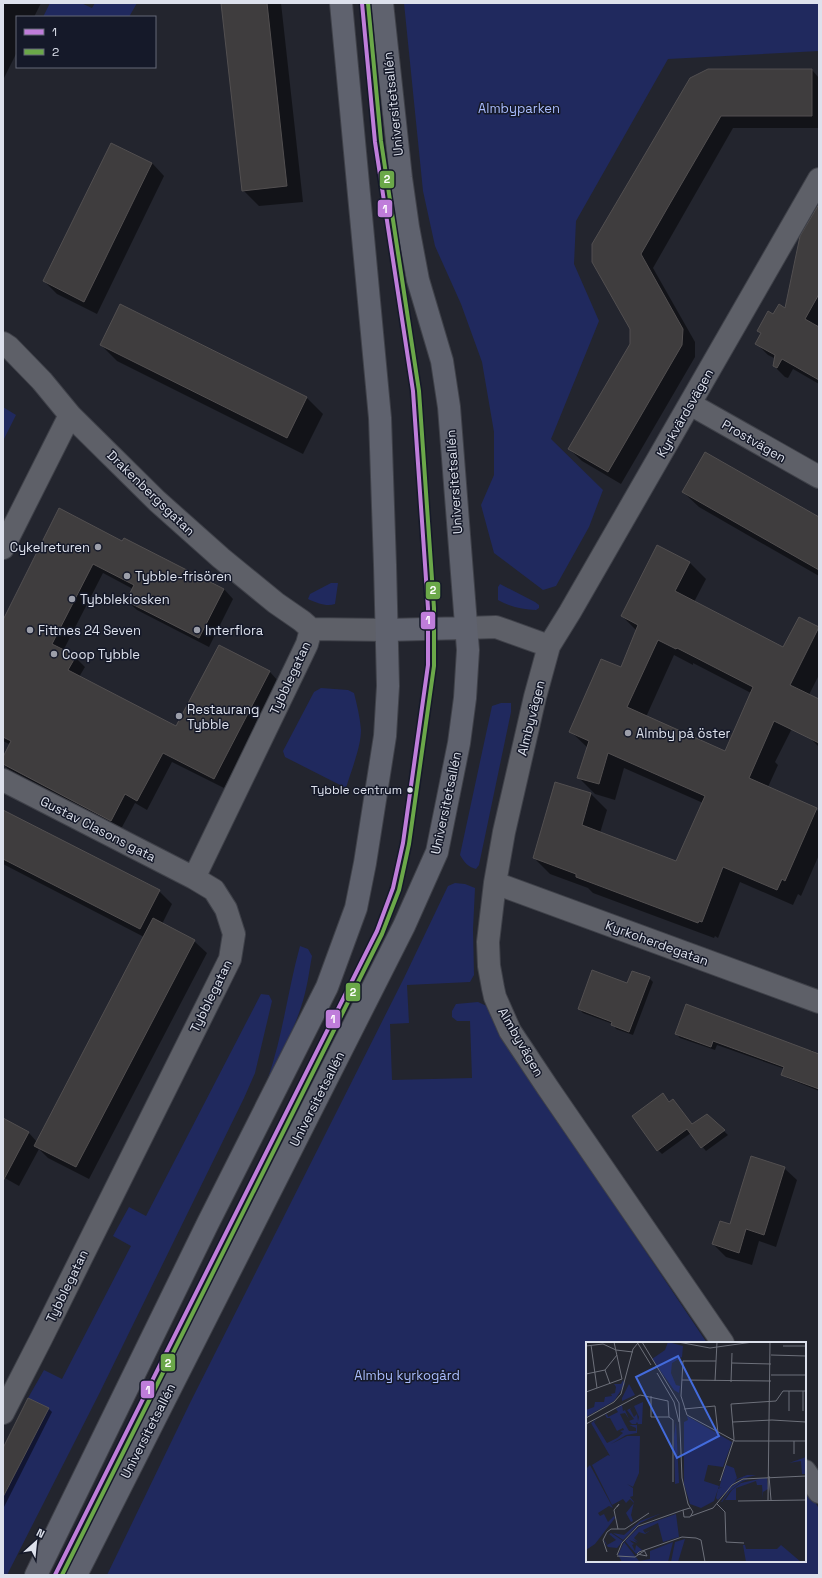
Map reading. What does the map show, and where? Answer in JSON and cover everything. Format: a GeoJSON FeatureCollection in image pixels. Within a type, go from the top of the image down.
{"type":"FeatureCollection","features":[{"type":"Feature","properties":{"kind":"main road"},"geometry":{"type":"LineString","coordinates":[[36,1575],[208,1223],[327,988],[356,908],[365,863],[385,736],[388,686],[387,630],[380,418],[341,3]]}},
{"type":"Feature","properties":{"kind":"main road","name":"Universitetsallén"},"geometry":{"type":"LineString","coordinates":[[76,1575],[404,926],[437,852],[459,743],[465,698],[468,650],[465,628],[449,407],[442,361],[418,280],[408,227],[401,178],[382,3]]}},
{"type":"Feature","properties":{"kind":"main road"},"geometry":{"type":"LineString","coordinates":[[387,630],[465,628]]}},
{"type":"Feature","properties":{"kind":"street","name":"Kyrkvärdsvägen"},"geometry":{"type":"LineString","coordinates":[[549,646],[574,606],[819,179]]}},
{"type":"Feature","properties":{"kind":"street","name":"Drakenbergsgatan"},"geometry":{"type":"LineString","coordinates":[[3,343],[9,347],[42,381],[70,415],[194,535],[276,603],[311,629]]}},
{"type":"Feature","properties":{"kind":"street","name":"Prostvägen"},"geometry":{"type":"LineString","coordinates":[[690,404],[819,477]]}},
{"type":"Feature","properties":{"kind":"street"},"geometry":{"type":"LineString","coordinates":[[3,548],[70,415]]}},
{"type":"Feature","properties":{"kind":"street"},"geometry":{"type":"LineString","coordinates":[[465,628],[496,627],[549,646]]}},
{"type":"Feature","properties":{"kind":"street","name":"Tybblegatan"},"geometry":{"type":"LineString","coordinates":[[3,1413],[59,1304],[230,959],[234,934],[226,909],[214,890],[194,878],[307,644],[311,629],[387,630]]}},
{"type":"Feature","properties":{"kind":"street","name":"Almbyvägen"},"geometry":{"type":"LineString","coordinates":[[549,646],[535,697],[504,832],[494,884],[488,942],[489,966],[495,997],[510,1031],[722,1342]]}},
{"type":"Feature","properties":{"kind":"street","name":"Gustav Clasons gata"},"geometry":{"type":"LineString","coordinates":[[3,780],[194,878]]}},
{"type":"Feature","properties":{"kind":"street","name":"Kyrkoherdegatan"},"geometry":{"type":"LineString","coordinates":[[494,884],[819,1002]]}},
{"type":"Feature","properties":{"kind":"street"},"geometry":{"type":"LineString","coordinates":[[806,1472],[819,1492]]}},
{"type":"Feature","properties":{"kind":"green space"},"geometry":{"type":"Polygon","coordinates":[[[50,3],[81,3],[92,8],[95,3],[137,3],[130,16],[44,16],[50,3]]]}},
{"type":"Feature","properties":{"kind":"green space","name":"Almbyparken"},"geometry":{"type":"Polygon","coordinates":[[[404,3],[819,3],[819,51],[668,59],[576,221],[574,264],[599,321],[551,439],[603,490],[589,527],[556,586],[543,590],[494,553],[481,505],[494,475],[494,432],[482,362],[461,304],[435,246],[423,191],[404,3]]]}},
{"type":"Feature","properties":{"kind":"green space"},"geometry":{"type":"Polygon","coordinates":[[[3,407],[16,415],[3,441],[3,407]]]}},
{"type":"Feature","properties":{"kind":"green space"},"geometry":{"type":"Polygon","coordinates":[[[331,583],[338,583],[335,604],[325,605],[308,599],[310,594],[331,583]]]}},
{"type":"Feature","properties":{"kind":"green space"},"geometry":{"type":"Polygon","coordinates":[[[500,584],[535,602],[539,605],[539,608],[536,610],[521,608],[498,600],[498,587],[500,584]]]}},
{"type":"Feature","properties":{"kind":"green space"},"geometry":{"type":"Polygon","coordinates":[[[321,688],[348,690],[354,693],[360,720],[361,737],[346,788],[285,757],[283,751],[314,692],[321,688]]]}},
{"type":"Feature","properties":{"kind":"green space"},"geometry":{"type":"Polygon","coordinates":[[[501,703],[511,703],[511,712],[479,865],[476,869],[466,864],[460,855],[492,706],[501,703]]]}},
{"type":"Feature","properties":{"kind":"green space","name":"Almby kyrkogård"},"geometry":{"type":"Polygon","coordinates":[[[455,883],[465,884],[475,888],[473,929],[474,975],[470,982],[407,985],[409,1023],[390,1024],[392,1080],[472,1078],[470,1021],[457,1021],[452,1017],[452,1011],[456,1004],[478,1002],[491,1008],[538,1091],[706,1342],[586,1342],[586,1562],[806,1562],[806,1486],[819,1509],[819,1575],[107,1575],[190,1403],[404,978],[448,886],[455,883]]]}},
{"type":"Feature","properties":{"kind":"green space"},"geometry":{"type":"Polygon","coordinates":[[[300,946],[308,949],[312,956],[306,988],[303,1001],[287,1044],[270,1080],[268,1078],[282,1029],[300,946]]]}},
{"type":"Feature","properties":{"kind":"green space"},"geometry":{"type":"Polygon","coordinates":[[[261,994],[269,995],[272,1001],[255,1073],[244,1098],[100,1392],[7,1575],[3,1575],[3,1497],[48,1408],[28,1398],[44,1370],[62,1379],[131,1246],[113,1236],[129,1207],[146,1216],[261,994]]]}},
{"type":"Feature","properties":{"kind":"building"},"geometry":{"type":"Polygon","coordinates":[[[221,3],[267,3],[287,186],[242,191],[221,3]]]}},
{"type":"Feature","properties":{"kind":"building"},"geometry":{"type":"Polygon","coordinates":[[[708,69],[812,69],[812,116],[721,116],[641,254],[683,329],[682,345],[608,472],[568,449],[630,344],[630,329],[592,262],[592,244],[690,78],[708,69]]]}},
{"type":"Feature","properties":{"kind":"building"},"geometry":{"type":"Polygon","coordinates":[[[111,143],[152,163],[84,302],[43,281],[111,143]]]}},
{"type":"Feature","properties":{"kind":"building"},"geometry":{"type":"Polygon","coordinates":[[[819,204],[819,294],[805,319],[819,327],[819,380],[782,359],[777,368],[773,366],[775,355],[755,344],[761,333],[757,331],[768,311],[773,314],[779,304],[785,308],[800,236],[819,204]]]}},
{"type":"Feature","properties":{"kind":"building"},"geometry":{"type":"Polygon","coordinates":[[[120,304],[307,397],[287,438],[100,345],[120,304]]]}},
{"type":"Feature","properties":{"kind":"building"},"geometry":{"type":"Polygon","coordinates":[[[705,452],[819,517],[819,570],[682,492],[705,452]]]}},
{"type":"Feature","properties":{"kind":"building"},"geometry":{"type":"Polygon","coordinates":[[[59,508],[122,541],[124,538],[224,589],[199,638],[126,601],[134,585],[93,564],[52,644],[76,656],[68,670],[176,726],[219,645],[270,671],[214,779],[163,753],[137,801],[125,794],[111,821],[3,764],[3,757],[11,741],[3,737],[3,620],[59,508]]]}},
{"type":"Feature","properties":{"kind":"building","name":"Almby på öster"},"geometry":{"type":"Polygon","coordinates":[[[657,545],[690,562],[675,591],[783,647],[799,617],[819,627],[790,685],[819,699],[819,743],[774,721],[749,778],[817,808],[785,881],[782,879],[777,890],[723,867],[702,922],[699,921],[698,923],[576,877],[576,874],[533,858],[555,782],[591,793],[582,825],[676,861],[705,796],[608,753],[599,784],[577,778],[589,741],[569,732],[601,659],[621,667],[638,625],[621,616],[657,545]],[[658,640],[627,707],[725,751],[753,687],[677,648],[676,649],[658,640]]]}},
{"type":"Feature","properties":{"kind":"building"},"geometry":{"type":"Polygon","coordinates":[[[3,810],[160,890],[140,929],[3,859],[3,810]]]}},
{"type":"Feature","properties":{"kind":"building"},"geometry":{"type":"Polygon","coordinates":[[[153,918],[195,940],[76,1167],[34,1146],[153,918]]]}},
{"type":"Feature","properties":{"kind":"building"},"geometry":{"type":"Polygon","coordinates":[[[592,970],[627,983],[632,971],[650,977],[629,1032],[611,1025],[612,1022],[578,1009],[592,970]]]}},
{"type":"Feature","properties":{"kind":"building"},"geometry":{"type":"Polygon","coordinates":[[[686,1004],[819,1054],[819,1089],[781,1075],[784,1067],[713,1041],[711,1047],[675,1034],[686,1004]]]}},
{"type":"Feature","properties":{"kind":"building"},"geometry":{"type":"Polygon","coordinates":[[[663,1093],[669,1102],[673,1099],[692,1124],[707,1114],[725,1130],[701,1148],[687,1129],[657,1151],[632,1116],[663,1093]]]}},
{"type":"Feature","properties":{"kind":"building"},"geometry":{"type":"Polygon","coordinates":[[[3,1118],[29,1132],[3,1181],[3,1118]]]}},
{"type":"Feature","properties":{"kind":"building"},"geometry":{"type":"Polygon","coordinates":[[[751,1156],[785,1167],[764,1235],[746,1229],[739,1253],[712,1244],[720,1221],[730,1224],[751,1156]]]}},
{"type":"Feature","properties":{"kind":"building"},"geometry":{"type":"Polygon","coordinates":[[[28,1398],[49,1408],[3,1497],[3,1448],[28,1398]]]}},
{"type":"Feature","properties":{"kind":"transit line","name":"1"},"geometry":{"type":"LineString","coordinates":[[55,1575],[377,931],[393,888],[403,843],[428,665],[428,608],[413,391],[375,142],[362,3]]}},
{"type":"Feature","properties":{"kind":"transit line","name":"2"},"geometry":{"type":"LineString","coordinates":[[62,1575],[382,934],[399,890],[409,844],[434,666],[434,608],[419,391],[381,141],[368,3]]}},
{"type":"Feature","properties":{"kind":"place","name":"Cykelreturen"},"geometry":{"type":"Point","coordinates":[98,547]}},
{"type":"Feature","properties":{"kind":"place","name":"Tybble-frisören"},"geometry":{"type":"Point","coordinates":[127,576]}},
{"type":"Feature","properties":{"kind":"place","name":"Tybblekiosken"},"geometry":{"type":"Point","coordinates":[72,599]}},
{"type":"Feature","properties":{"kind":"place","name":"Fittnes 24 Seven"},"geometry":{"type":"Point","coordinates":[30,630]}},
{"type":"Feature","properties":{"kind":"place","name":"Interflora"},"geometry":{"type":"Point","coordinates":[197,630]}},
{"type":"Feature","properties":{"kind":"place","name":"Coop Tybble"},"geometry":{"type":"Point","coordinates":[54,654]}},
{"type":"Feature","properties":{"kind":"place","name":"Restaurang Tybble"},"geometry":{"type":"Point","coordinates":[179,716]}},
{"type":"Feature","properties":{"kind":"place","name":"Almby på öster"},"geometry":{"type":"Point","coordinates":[628,733]}},
{"type":"Feature","properties":{"kind":"place","name":"Tybble centrum"},"geometry":{"type":"Point","coordinates":[410,790]}}]}
